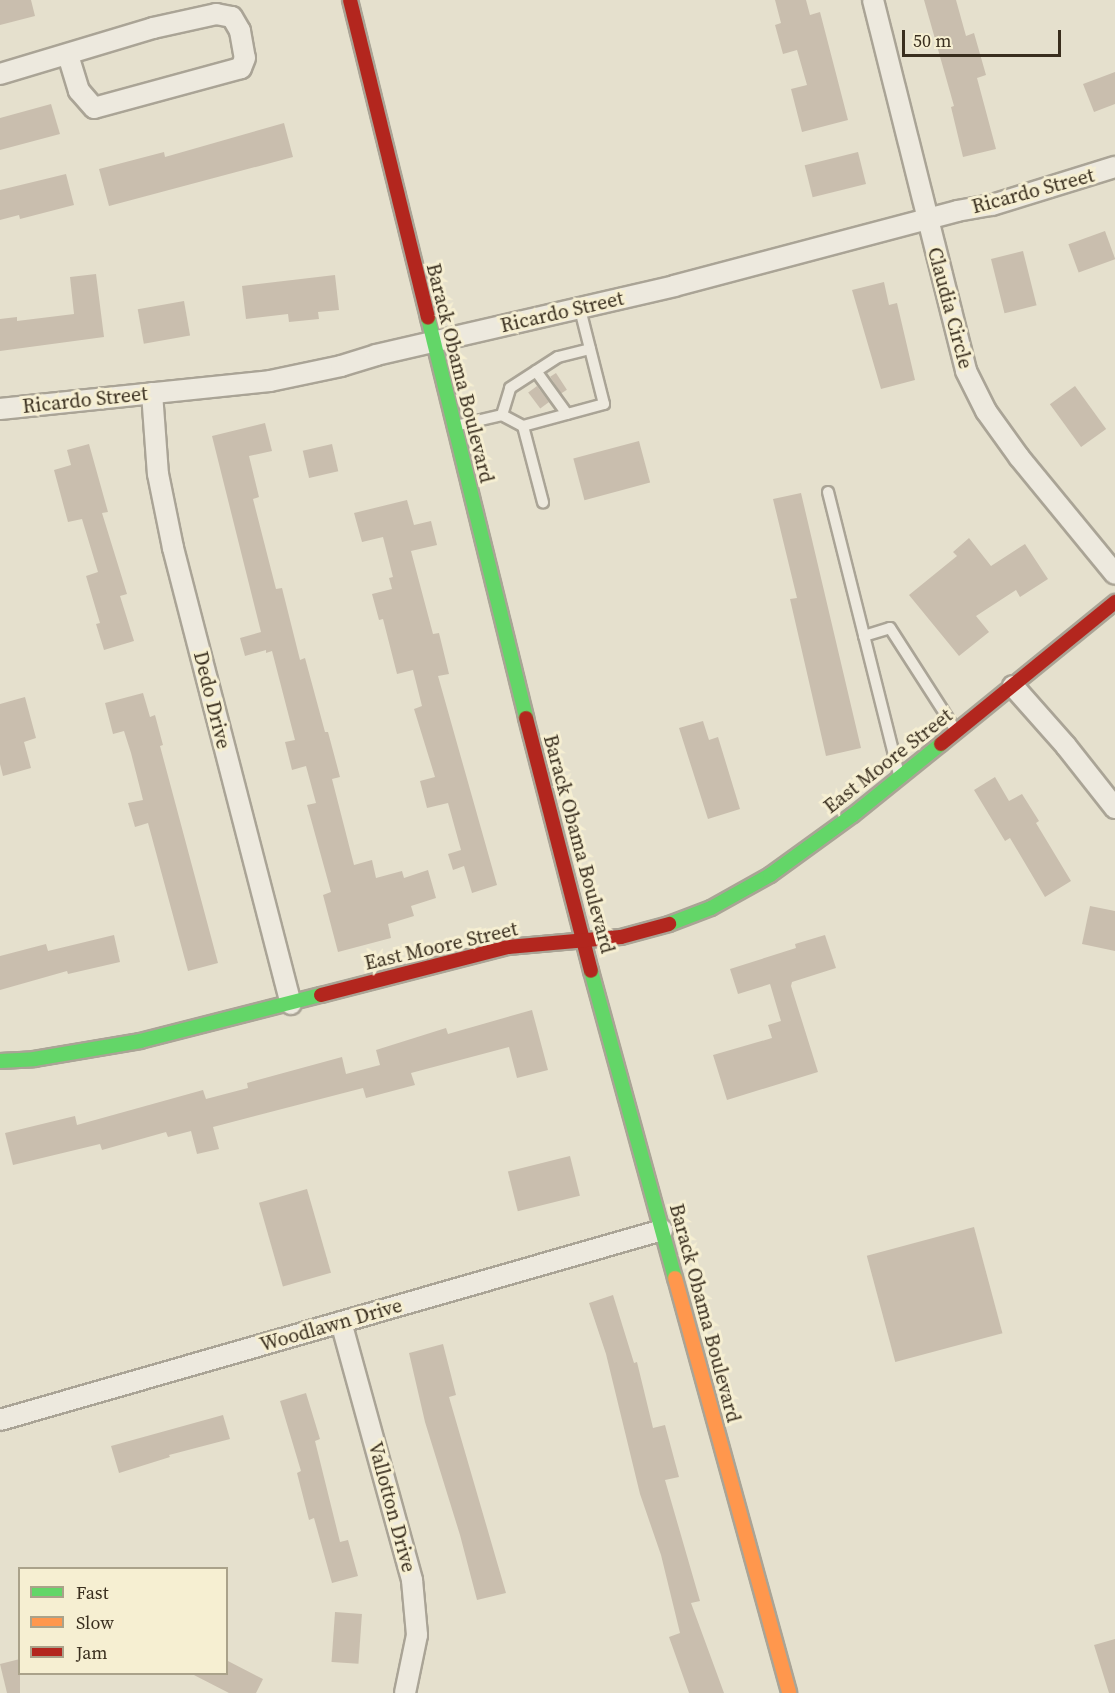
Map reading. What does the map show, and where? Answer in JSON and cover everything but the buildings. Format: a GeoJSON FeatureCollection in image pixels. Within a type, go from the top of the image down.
{"type":"FeatureCollection","features":[{"type":"Feature","properties":{"kind":"main road","name":"Barack Obama Boulevard"},"geometry":{"type":"LineString","coordinates":[[350,0],[564,873],[584,939],[789,1693]]}},
{"type":"Feature","properties":{"kind":"main road","name":"East Moore Street"},"geometry":{"type":"LineString","coordinates":[[0,1060],[34,1059],[140,1041],[508,947],[621,937],[663,927],[737,895],[808,848],[900,778],[1115,602]]}},
{"type":"Feature","properties":{"kind":"street","name":"Claudia Circle"},"geometry":{"type":"LineString","coordinates":[[873,0],[957,343],[975,391],[986,411],[1019,457],[1115,574]]}},
{"type":"Feature","properties":{"kind":"street"},"geometry":{"type":"LineString","coordinates":[[0,74],[153,28],[216,14],[232,16],[240,31],[245,58],[241,68],[94,108],[80,91],[68,55]]}},
{"type":"Feature","properties":{"kind":"street","name":"Ricardo Street"},"geometry":{"type":"LineString","coordinates":[[0,409],[270,381],[580,309],[1033,194],[1115,166]]}},
{"type":"Feature","properties":{"kind":"street","name":"Dedo Drive"},"geometry":{"type":"LineString","coordinates":[[152,393],[158,474],[173,548],[291,1004]]}},
{"type":"Feature","properties":{"kind":"street"},"geometry":{"type":"LineString","coordinates":[[1013,686],[1066,746],[1115,808]]}},
{"type":"Feature","properties":{"kind":"street","name":"Woodlawn Drive"},"geometry":{"type":"LineString","coordinates":[[0,1420],[662,1230]]}},
{"type":"Feature","properties":{"kind":"street","name":"Vallotton Drive"},"geometry":{"type":"LineString","coordinates":[[341,1322],[412,1580],[417,1635],[405,1693]]}},
{"type":"Feature","properties":{"kind":"lane"},"geometry":{"type":"LineString","coordinates":[[453,426],[502,415],[524,426],[604,404],[580,309]]}},
{"type":"Feature","properties":{"kind":"lane"},"geometry":{"type":"LineString","coordinates":[[502,415],[510,388],[558,357],[590,349]]}},
{"type":"Feature","properties":{"kind":"lane"},"geometry":{"type":"LineString","coordinates":[[536,371],[567,414]]}},
{"type":"Feature","properties":{"kind":"lane"},"geometry":{"type":"LineString","coordinates":[[524,426],[543,501]]}},
{"type":"Feature","properties":{"kind":"lane"},"geometry":{"type":"LineString","coordinates":[[828,492],[900,778]]}},
{"type":"Feature","properties":{"kind":"lane"},"geometry":{"type":"LineString","coordinates":[[864,636],[890,628],[957,732]]}},
{"type":"Feature","properties":{"kind":"traffic: fast"},"geometry":{"type":"LineString","coordinates":[[428,318],[526,718]]}},
{"type":"Feature","properties":{"kind":"traffic: fast"},"geometry":{"type":"LineString","coordinates":[[669,924],[711,908],[770,875],[853,815],[941,744]]}},
{"type":"Feature","properties":{"kind":"traffic: fast"},"geometry":{"type":"LineString","coordinates":[[591,971],[675,1278]]}},
{"type":"Feature","properties":{"kind":"traffic: fast"},"geometry":{"type":"LineString","coordinates":[[0,1061],[34,1059],[140,1041],[321,995]]}},
{"type":"Feature","properties":{"kind":"traffic: slow"},"geometry":{"type":"LineString","coordinates":[[675,1278],[789,1693]]}},
{"type":"Feature","properties":{"kind":"traffic: jam"},"geometry":{"type":"LineString","coordinates":[[350,0],[428,318]]}},
{"type":"Feature","properties":{"kind":"traffic: jam"},"geometry":{"type":"LineString","coordinates":[[941,744],[1115,602]]}},
{"type":"Feature","properties":{"kind":"traffic: jam"},"geometry":{"type":"LineString","coordinates":[[526,718],[591,971]]}},
{"type":"Feature","properties":{"kind":"traffic: jam"},"geometry":{"type":"LineString","coordinates":[[321,995],[508,947],[621,937],[669,924]]}}]}
